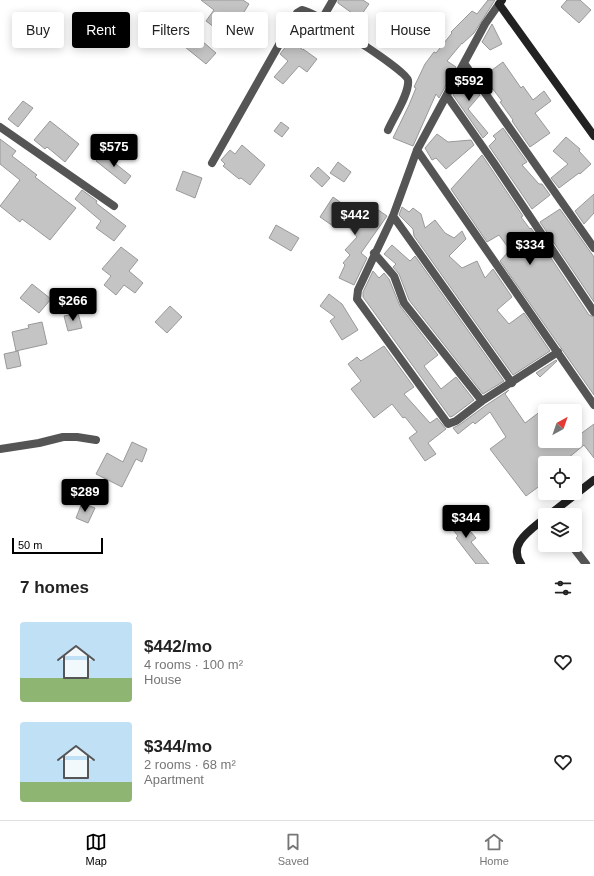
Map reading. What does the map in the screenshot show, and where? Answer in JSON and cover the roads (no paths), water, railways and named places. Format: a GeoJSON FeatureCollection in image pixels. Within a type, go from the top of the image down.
{"type":"FeatureCollection","features":[{"type":"Feature","properties":{"kind":"street"},"geometry":{"type":"LineString","coordinates":[[326,12],[333,0]]}},
{"type":"Feature","properties":{"kind":"street"},"geometry":{"type":"LineString","coordinates":[[558,352],[482,401],[452,423],[448,424],[357,298],[358,290],[374,253],[393,216],[417,150],[485,24],[500,2],[594,136]]}},
{"type":"Feature","properties":{"kind":"street"},"geometry":{"type":"LineString","coordinates":[[297,12],[302,10],[308,12]]}},
{"type":"Feature","properties":{"kind":"street"},"geometry":{"type":"LineString","coordinates":[[212,163],[277,48]]}},
{"type":"Feature","properties":{"kind":"street"},"geometry":{"type":"LineString","coordinates":[[367,48],[399,69],[407,77],[407,91],[388,130]]}},
{"type":"Feature","properties":{"kind":"street"},"geometry":{"type":"LineString","coordinates":[[464,63],[594,248]]}},
{"type":"Feature","properties":{"kind":"street"},"geometry":{"type":"LineString","coordinates":[[447,96],[594,312]]}},
{"type":"Feature","properties":{"kind":"street"},"geometry":{"type":"LineString","coordinates":[[0,127],[114,206]]}},
{"type":"Feature","properties":{"kind":"street"},"geometry":{"type":"LineString","coordinates":[[417,150],[594,406]]}},
{"type":"Feature","properties":{"kind":"street"},"geometry":{"type":"LineString","coordinates":[[393,216],[512,383]]}},
{"type":"Feature","properties":{"kind":"street"},"geometry":{"type":"LineString","coordinates":[[374,253],[394,276],[404,302],[482,401]]}},
{"type":"Feature","properties":{"kind":"street"},"geometry":{"type":"LineString","coordinates":[[0,449],[39,443],[63,437],[77,437],[96,440]]}},
{"type":"Feature","properties":{"kind":"street"},"geometry":{"type":"LineString","coordinates":[[558,508],[594,480]]}},
{"type":"Feature","properties":{"kind":"street"},"geometry":{"type":"LineString","coordinates":[[521,564],[517,558],[516,548],[520,540],[538,524]]}},
{"type":"Feature","properties":{"kind":"street"},"geometry":{"type":"LineString","coordinates":[[577,552],[586,564]]}}]}
